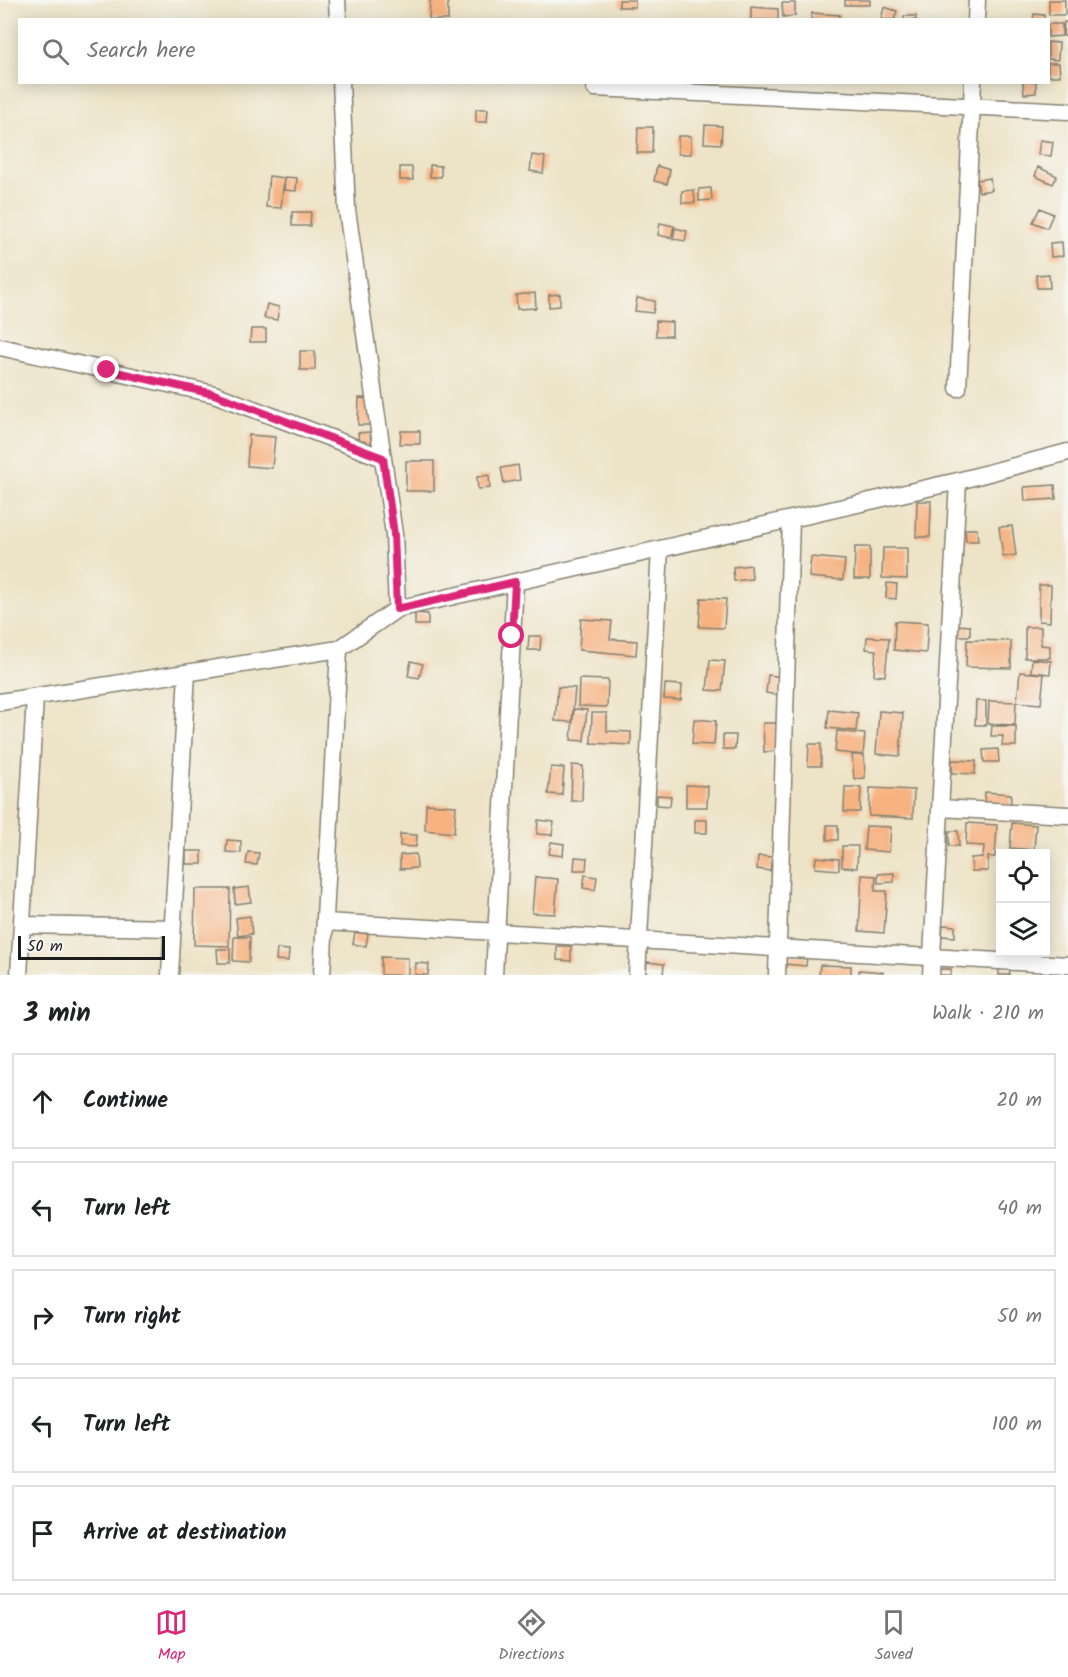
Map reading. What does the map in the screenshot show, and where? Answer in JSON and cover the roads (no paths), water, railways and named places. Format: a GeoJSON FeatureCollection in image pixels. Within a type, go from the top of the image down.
{"type":"FeatureCollection","features":[{"type":"Feature","properties":{"kind":"street"},"geometry":{"type":"LineString","coordinates":[[337,0],[338,18]]}},
{"type":"Feature","properties":{"kind":"street"},"geometry":{"type":"LineString","coordinates":[[976,18],[977,0]]}},
{"type":"Feature","properties":{"kind":"street"},"geometry":{"type":"LineString","coordinates":[[340,84],[347,210],[394,534],[397,609]]}},
{"type":"Feature","properties":{"kind":"street"},"geometry":{"type":"LineString","coordinates":[[958,388],[973,84]]}},
{"type":"Feature","properties":{"kind":"street"},"geometry":{"type":"LineString","coordinates":[[595,88],[1068,111]]}},
{"type":"Feature","properties":{"kind":"street"},"geometry":{"type":"LineString","coordinates":[[0,347],[214,394],[383,458]]}},
{"type":"Feature","properties":{"kind":"street"},"geometry":{"type":"LineString","coordinates":[[0,702],[339,649],[397,609],[958,481],[1068,452]]}},
{"type":"Feature","properties":{"kind":"street"},"geometry":{"type":"LineString","coordinates":[[931,975],[958,481]]}},
{"type":"Feature","properties":{"kind":"street"},"geometry":{"type":"LineString","coordinates":[[777,975],[790,519]]}},
{"type":"Feature","properties":{"kind":"street"},"geometry":{"type":"LineString","coordinates":[[637,975],[660,549]]}},
{"type":"Feature","properties":{"kind":"street"},"geometry":{"type":"LineString","coordinates":[[494,975],[515,582]]}},
{"type":"Feature","properties":{"kind":"street"},"geometry":{"type":"LineString","coordinates":[[322,975],[339,649]]}},
{"type":"Feature","properties":{"kind":"street"},"geometry":{"type":"LineString","coordinates":[[170,975],[187,673]]}},
{"type":"Feature","properties":{"kind":"street"},"geometry":{"type":"LineString","coordinates":[[19,975],[35,697]]}},
{"type":"Feature","properties":{"kind":"street"},"geometry":{"type":"LineString","coordinates":[[940,808],[1068,815]]}},
{"type":"Feature","properties":{"kind":"street"},"geometry":{"type":"LineString","coordinates":[[325,922],[1068,965]]}},
{"type":"Feature","properties":{"kind":"street"},"geometry":{"type":"LineString","coordinates":[[22,925],[172,928]]}}]}
